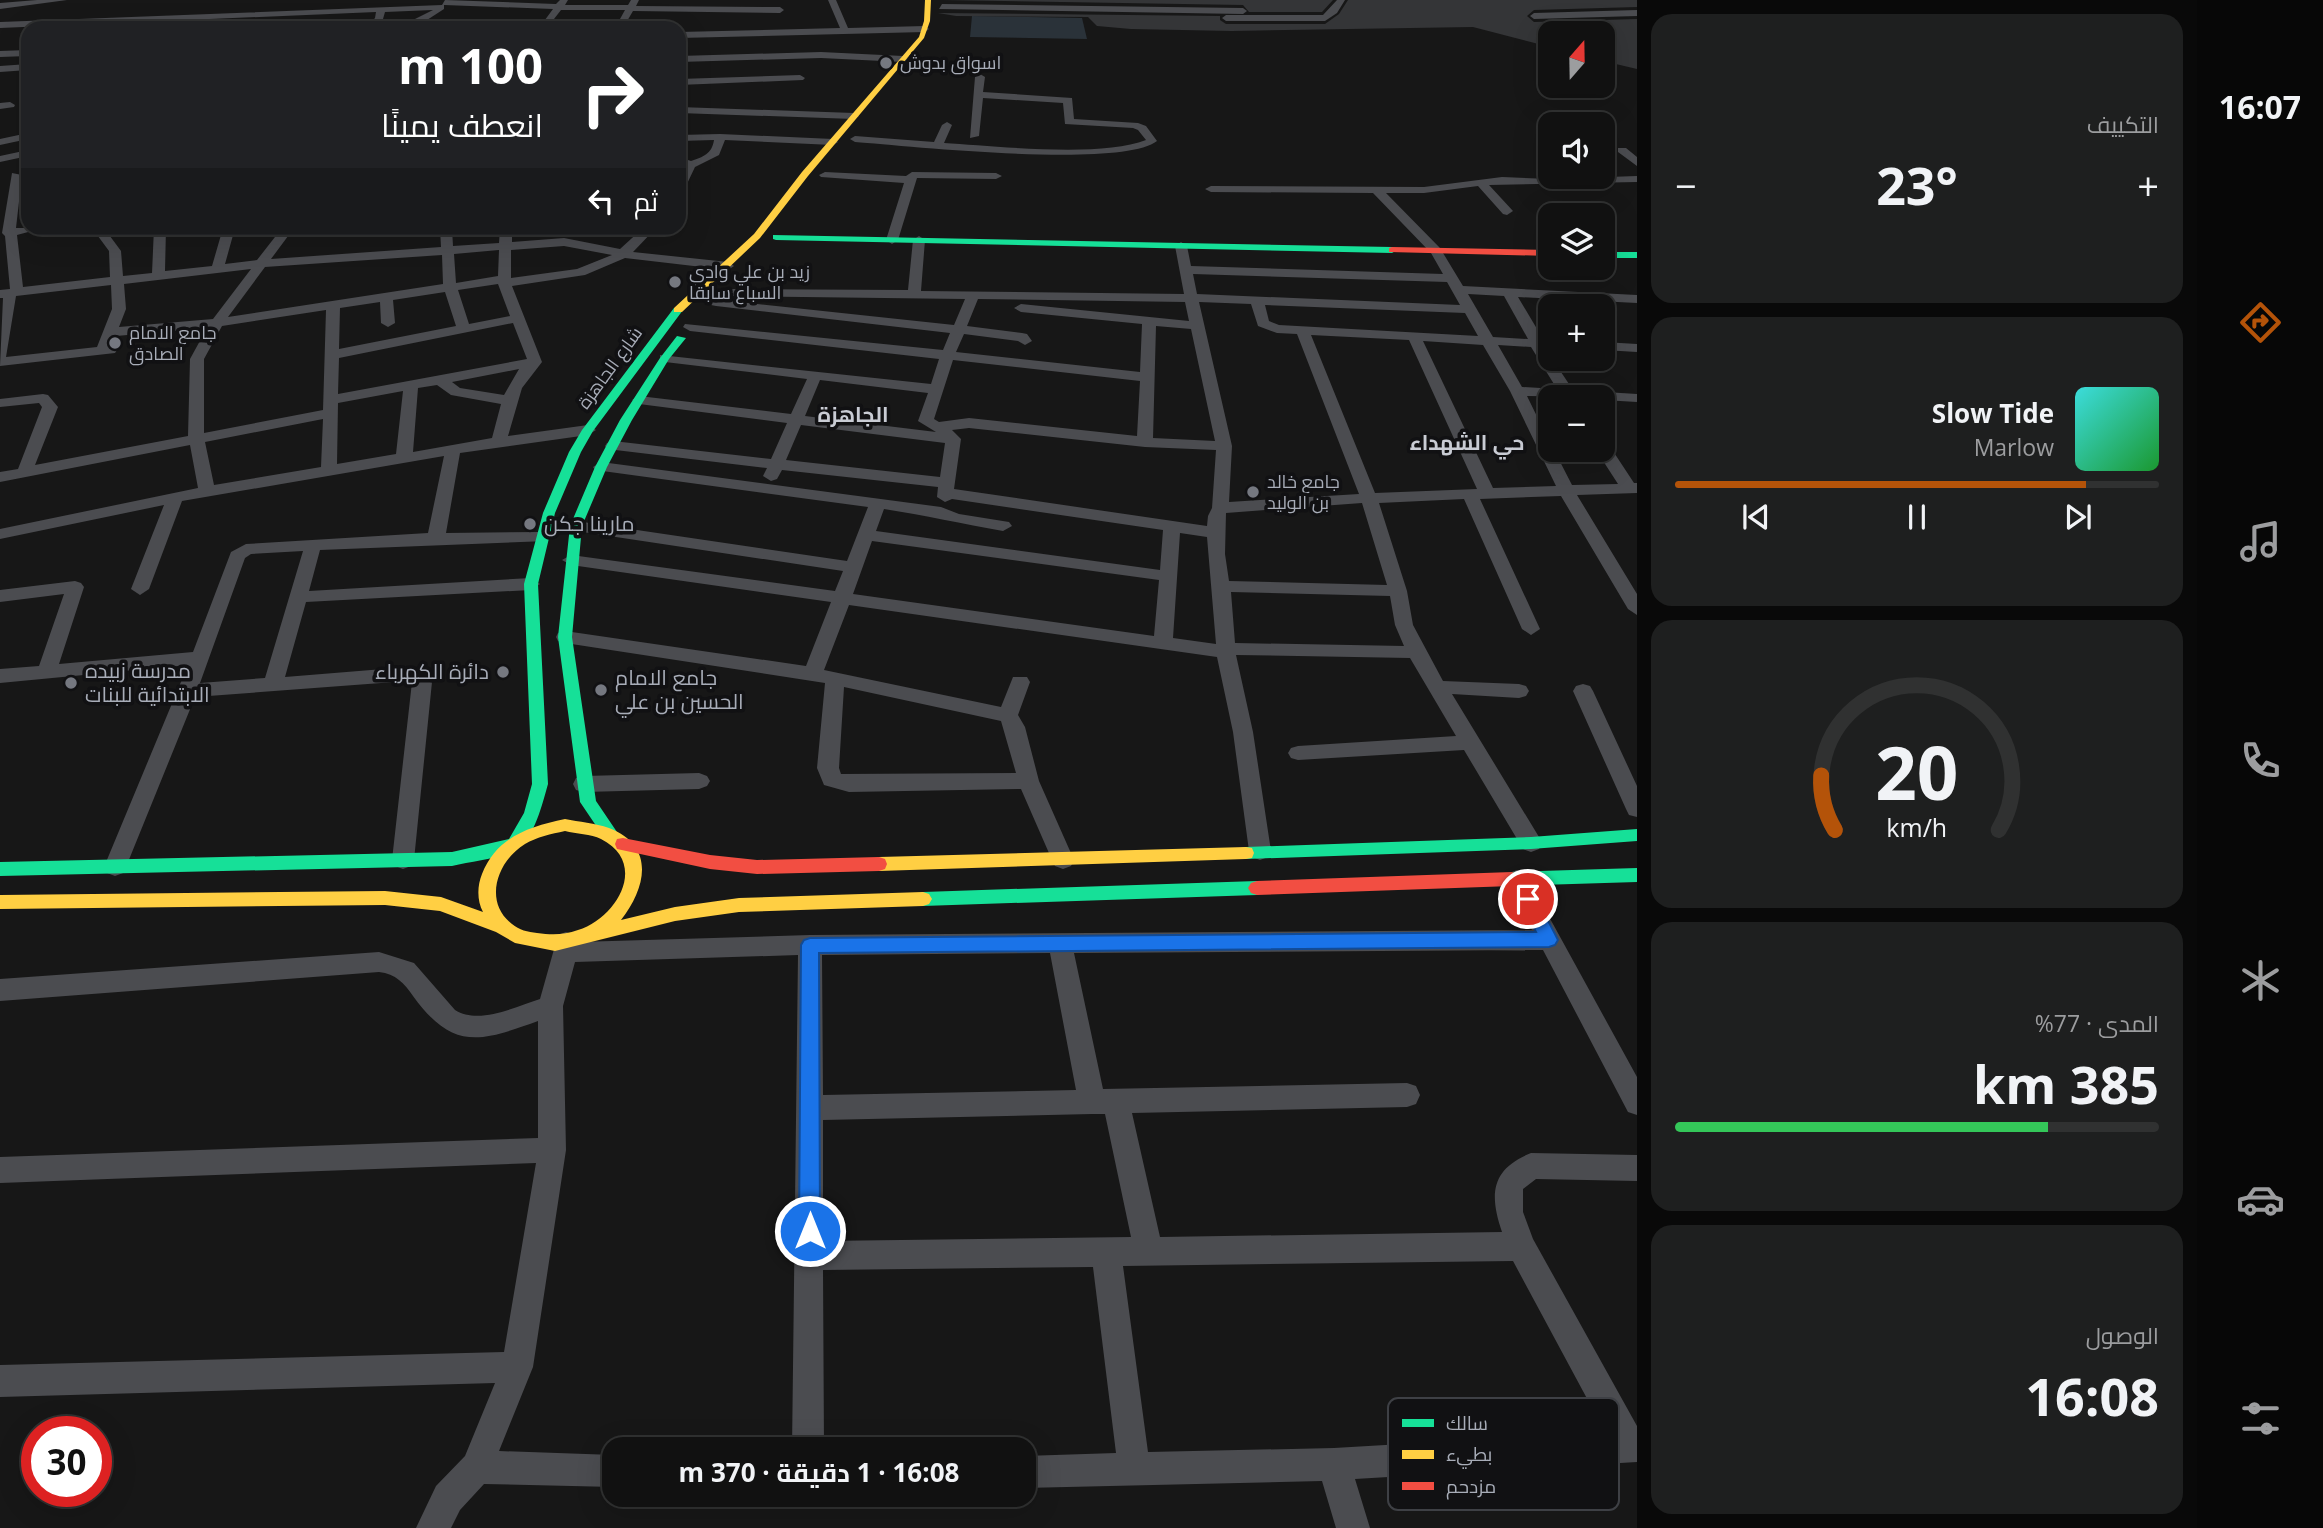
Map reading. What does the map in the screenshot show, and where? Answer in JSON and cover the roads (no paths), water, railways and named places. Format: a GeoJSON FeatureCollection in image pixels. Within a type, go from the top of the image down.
{"type":"FeatureCollection","features":[{"type":"Feature","properties":{"kind":"street"},"geometry":{"type":"LineString","coordinates":[[0,6],[63,0]]}},
{"type":"Feature","properties":{"kind":"street"},"geometry":{"type":"LineString","coordinates":[[60,21],[70,4],[76,0]]}},
{"type":"Feature","properties":{"kind":"street"},"geometry":{"type":"LineString","coordinates":[[262,13],[279,0]]}},
{"type":"Feature","properties":{"kind":"street"},"geometry":{"type":"LineString","coordinates":[[358,9],[365,0]]}},
{"type":"Feature","properties":{"kind":"street"},"geometry":{"type":"LineString","coordinates":[[674,9],[679,0]]}},
{"type":"Feature","properties":{"kind":"street"},"geometry":{"type":"LineString","coordinates":[[832,0],[845,31]]}},
{"type":"Feature","properties":{"kind":"street"},"geometry":{"type":"LineString","coordinates":[[1049,0],[1054,10]]}},
{"type":"Feature","properties":{"kind":"street"},"geometry":{"type":"LineString","coordinates":[[1096,10],[1098,17],[1325,18],[1341,0]]}},
{"type":"Feature","properties":{"kind":"street"},"geometry":{"type":"LineString","coordinates":[[104,21],[262,13],[304,16],[445,3],[633,4],[779,17],[815,32],[925,29],[937,2],[1054,10],[1096,10],[1112,4],[1237,3]]}},
{"type":"Feature","properties":{"kind":"street","name":"شارع الجاهزة"},"geometry":{"type":"LineString","coordinates":[[617,839],[592,808],[584,784],[565,637],[571,560],[578,519],[601,467],[661,364],[690,327],[722,297],[776,237],[938,40],[937,2]]}},
{"type":"Feature","properties":{"kind":"street"},"geometry":{"type":"LineString","coordinates":[[416,21],[445,3]]}},
{"type":"Feature","properties":{"kind":"street"},"geometry":{"type":"LineString","coordinates":[[475,21],[506,3]]}},
{"type":"Feature","properties":{"kind":"street"},"geometry":{"type":"LineString","coordinates":[[548,21],[561,4]]}},
{"type":"Feature","properties":{"kind":"street"},"geometry":{"type":"LineString","coordinates":[[623,21],[633,4]]}},
{"type":"Feature","properties":{"kind":"street"},"geometry":{"type":"LineString","coordinates":[[1112,4],[1243,11]]}},
{"type":"Feature","properties":{"kind":"street"},"geometry":{"type":"LineString","coordinates":[[1270,18],[1271,9],[1289,8]]}},
{"type":"Feature","properties":{"kind":"street"},"geometry":{"type":"LineString","coordinates":[[265,21],[358,9],[381,11]]}},
{"type":"Feature","properties":{"kind":"street"},"geometry":{"type":"LineString","coordinates":[[144,18],[152,11]]}},
{"type":"Feature","properties":{"kind":"street"},"geometry":{"type":"LineString","coordinates":[[375,21],[381,11]]}},
{"type":"Feature","properties":{"kind":"street"},"geometry":{"type":"LineString","coordinates":[[1534,16],[1637,13]]}},
{"type":"Feature","properties":{"kind":"street"},"geometry":{"type":"LineString","coordinates":[[686,34],[779,17]]}},
{"type":"Feature","properties":{"kind":"street"},"geometry":{"type":"LineString","coordinates":[[778,57],[779,17]]}},
{"type":"Feature","properties":{"kind":"street"},"geometry":{"type":"LineString","coordinates":[[0,25],[21,26]]}},
{"type":"Feature","properties":{"kind":"street","name":"شارع الجاهزة"},"geometry":{"type":"LineString","coordinates":[[514,843],[531,821],[538,805],[549,721],[531,584],[541,537],[570,461],[588,430],[673,315],[757,236],[925,29]]}},
{"type":"Feature","properties":{"kind":"street"},"geometry":{"type":"LineString","coordinates":[[815,32],[821,55]]}},
{"type":"Feature","properties":{"kind":"street"},"geometry":{"type":"LineString","coordinates":[[15,40],[21,36]]}},
{"type":"Feature","properties":{"kind":"street"},"geometry":{"type":"LineString","coordinates":[[0,54],[21,52]]}},
{"type":"Feature","properties":{"kind":"street"},"geometry":{"type":"LineString","coordinates":[[791,86],[821,55]]}},
{"type":"Feature","properties":{"kind":"street"},"geometry":{"type":"LineString","coordinates":[[686,59],[821,55],[903,59]]}},
{"type":"Feature","properties":{"kind":"street"},"geometry":{"type":"LineString","coordinates":[[0,69],[21,68]]}},
{"type":"Feature","properties":{"kind":"street"},"geometry":{"type":"LineString","coordinates":[[686,81],[807,72]]}},
{"type":"Feature","properties":{"kind":"street"},"geometry":{"type":"LineString","coordinates":[[974,136],[980,77]]}},
{"type":"Feature","properties":{"kind":"street"},"geometry":{"type":"LineString","coordinates":[[805,174],[909,180],[953,160],[1130,149],[1148,146],[1152,141],[1142,128],[1134,125],[1069,122],[1068,100],[978,95]]}},
{"type":"Feature","properties":{"kind":"street"},"geometry":{"type":"LineString","coordinates":[[764,111],[773,103]]}},
{"type":"Feature","properties":{"kind":"street"},"geometry":{"type":"LineString","coordinates":[[686,110],[854,116]]}},
{"type":"Feature","properties":{"kind":"street"},"geometry":{"type":"LineString","coordinates":[[938,145],[947,125]]}},
{"type":"Feature","properties":{"kind":"street"},"geometry":{"type":"LineString","coordinates":[[686,175],[691,165],[716,154],[720,149],[720,137]]}},
{"type":"Feature","properties":{"kind":"street"},"geometry":{"type":"LineString","coordinates":[[0,142],[21,138]]}},
{"type":"Feature","properties":{"kind":"street"},"geometry":{"type":"LineString","coordinates":[[686,138],[833,142]]}},
{"type":"Feature","properties":{"kind":"street"},"geometry":{"type":"LineString","coordinates":[[855,139],[938,145],[953,160],[996,176]]}},
{"type":"Feature","properties":{"kind":"street"},"geometry":{"type":"LineString","coordinates":[[1622,150],[1637,163]]}},
{"type":"Feature","properties":{"kind":"street"},"geometry":{"type":"LineString","coordinates":[[0,159],[21,154]]}},
{"type":"Feature","properties":{"kind":"street"},"geometry":{"type":"LineString","coordinates":[[686,163],[691,165]]}},
{"type":"Feature","properties":{"kind":"street"},"geometry":{"type":"LineString","coordinates":[[0,176],[21,175]]}},
{"type":"Feature","properties":{"kind":"street"},"geometry":{"type":"LineString","coordinates":[[0,380],[9,293],[5,206],[21,177]]}},
{"type":"Feature","properties":{"kind":"street"},"geometry":{"type":"LineString","coordinates":[[1211,189],[1424,190],[1483,185],[1502,180],[1551,182],[1637,179]]}},
{"type":"Feature","properties":{"kind":"street"},"geometry":{"type":"LineString","coordinates":[[892,240],[909,180]]}},
{"type":"Feature","properties":{"kind":"street"},"geometry":{"type":"LineString","coordinates":[[1483,185],[1507,211]]}},
{"type":"Feature","properties":{"kind":"street"},"geometry":{"type":"LineString","coordinates":[[1376,190],[1436,251],[1517,391],[1567,492],[1637,608]]}},
{"type":"Feature","properties":{"kind":"street"},"geometry":{"type":"LineString","coordinates":[[8,233],[21,231]]}},
{"type":"Feature","properties":{"kind":"street"},"geometry":{"type":"LineString","coordinates":[[3,360],[107,350],[110,332],[119,309],[118,280],[115,251],[102,235]]}},
{"type":"Feature","properties":{"kind":"street"},"geometry":{"type":"LineString","coordinates":[[158,277],[160,235]]}},
{"type":"Feature","properties":{"kind":"street"},"geometry":{"type":"LineString","coordinates":[[217,270],[227,235]]}},
{"type":"Feature","properties":{"kind":"street"},"geometry":{"type":"LineString","coordinates":[[207,491],[197,438],[197,359],[216,323],[282,235]]}},
{"type":"Feature","properties":{"kind":"street"},"geometry":{"type":"LineString","coordinates":[[446,235],[450,288],[463,327]]}},
{"type":"Feature","properties":{"kind":"street"},"geometry":{"type":"LineString","coordinates":[[506,235],[505,281],[535,362]]}},
{"type":"Feature","properties":{"kind":"street"},"geometry":{"type":"LineString","coordinates":[[564,235],[564,242]]}},
{"type":"Feature","properties":{"kind":"street"},"geometry":{"type":"LineString","coordinates":[[110,332],[216,323],[450,288],[555,277],[594,268],[622,254],[642,235]]}},
{"type":"Feature","properties":{"kind":"street"},"geometry":{"type":"LineString","coordinates":[[776,237],[1538,253]]}},
{"type":"Feature","properties":{"kind":"street"},"geometry":{"type":"LineString","coordinates":[[914,295],[919,240]]}},
{"type":"Feature","properties":{"kind":"street"},"geometry":{"type":"LineString","coordinates":[[9,293],[259,264],[564,242],[622,254],[728,266]]}},
{"type":"Feature","properties":{"kind":"street"},"geometry":{"type":"LineString","coordinates":[[1181,246],[1224,446],[1220,508],[1216,516],[1216,554],[1222,586],[1226,650],[1243,732],[1260,851]]}},
{"type":"Feature","properties":{"kind":"street"},"geometry":{"type":"LineString","coordinates":[[1615,254],[1637,255]]}},
{"type":"Feature","properties":{"kind":"street"},"geometry":{"type":"LineString","coordinates":[[1186,270],[1455,284],[1508,292],[1637,299]]}},
{"type":"Feature","properties":{"kind":"street"},"geometry":{"type":"LineString","coordinates":[[1508,292],[1538,338]]}},
{"type":"Feature","properties":{"kind":"street"},"geometry":{"type":"LineString","coordinates":[[722,297],[914,295],[1197,326]]}},
{"type":"Feature","properties":{"kind":"street"},"geometry":{"type":"LineString","coordinates":[[722,297],[1022,337],[1025,341]]}},
{"type":"Feature","properties":{"kind":"street"},"geometry":{"type":"LineString","coordinates":[[386,298],[388,323]]}},
{"type":"Feature","properties":{"kind":"street"},"geometry":{"type":"LineString","coordinates":[[972,300],[1191,298],[1469,309]]}},
{"type":"Feature","properties":{"kind":"street"},"geometry":{"type":"LineString","coordinates":[[953,439],[945,431],[926,421],[947,357],[972,300]]}},
{"type":"Feature","properties":{"kind":"street"},"geometry":{"type":"LineString","coordinates":[[1257,300],[1262,320],[1266,325],[1277,329],[1538,343]]}},
{"type":"Feature","properties":{"kind":"street"},"geometry":{"type":"LineString","coordinates":[[329,471],[333,307]]}},
{"type":"Feature","properties":{"kind":"street"},"geometry":{"type":"LineString","coordinates":[[332,355],[518,318]]}},
{"type":"Feature","properties":{"kind":"street"},"geometry":{"type":"LineString","coordinates":[[1145,442],[1149,321]]}},
{"type":"Feature","properties":{"kind":"street"},"geometry":{"type":"LineString","coordinates":[[690,327],[1146,377]]}},
{"type":"Feature","properties":{"kind":"street"},"geometry":{"type":"LineString","coordinates":[[1302,330],[1369,498],[1398,591],[1404,625],[1416,652],[1531,843]]}},
{"type":"Feature","properties":{"kind":"street"},"geometry":{"type":"LineString","coordinates":[[1414,336],[1531,629]]}},
{"type":"Feature","properties":{"kind":"street"},"geometry":{"type":"LineString","coordinates":[[1615,347],[1637,348]]}},
{"type":"Feature","properties":{"kind":"street"},"geometry":{"type":"LineString","coordinates":[[0,477],[197,438],[331,407],[411,385],[535,362]]}},
{"type":"Feature","properties":{"kind":"street"},"geometry":{"type":"LineString","coordinates":[[499,442],[514,383],[524,370],[535,362]]}},
{"type":"Feature","properties":{"kind":"street"},"geometry":{"type":"LineString","coordinates":[[634,368],[661,364],[936,389]]}},
{"type":"Feature","properties":{"kind":"street"},"geometry":{"type":"LineString","coordinates":[[766,488],[815,376]]}},
{"type":"Feature","properties":{"kind":"street"},"geometry":{"type":"LineString","coordinates":[[440,380],[456,392],[509,401]]}},
{"type":"Feature","properties":{"kind":"street"},"geometry":{"type":"LineString","coordinates":[[404,458],[411,385]]}},
{"type":"Feature","properties":{"kind":"street"},"geometry":{"type":"LineString","coordinates":[[1517,391],[1538,393]]}},
{"type":"Feature","properties":{"kind":"street"},"geometry":{"type":"LineString","coordinates":[[1615,397],[1637,398]]}},
{"type":"Feature","properties":{"kind":"street"},"geometry":{"type":"LineString","coordinates":[[0,403],[43,398],[50,407],[24,473]]}},
{"type":"Feature","properties":{"kind":"street"},"geometry":{"type":"LineString","coordinates":[[639,400],[953,439]]}},
{"type":"Feature","properties":{"kind":"street"},"geometry":{"type":"LineString","coordinates":[[936,427],[969,423],[1145,442],[1224,446]]}},
{"type":"Feature","properties":{"kind":"street"},"geometry":{"type":"LineString","coordinates":[[2,539],[207,491],[499,442],[588,430]]}},
{"type":"Feature","properties":{"kind":"street"},"geometry":{"type":"LineString","coordinates":[[942,512],[953,439]]}},
{"type":"Feature","properties":{"kind":"street"},"geometry":{"type":"LineString","coordinates":[[613,446],[777,464],[946,488],[1217,533]]}},
{"type":"Feature","properties":{"kind":"street"},"geometry":{"type":"LineString","coordinates":[[436,538],[453,450]]}},
{"type":"Feature","properties":{"kind":"street"},"geometry":{"type":"LineString","coordinates":[[1613,462],[1633,489]]}},
{"type":"Feature","properties":{"kind":"street"},"geometry":{"type":"LineString","coordinates":[[601,467],[942,512],[955,518],[1003,526]]}},
{"type":"Feature","properties":{"kind":"street"},"geometry":{"type":"LineString","coordinates":[[1220,508],[1369,498],[1633,489]]}},
{"type":"Feature","properties":{"kind":"street"},"geometry":{"type":"LineString","coordinates":[[140,589],[175,498]]}},
{"type":"Feature","properties":{"kind":"street"},"geometry":{"type":"LineString","coordinates":[[813,674],[878,503]]}},
{"type":"Feature","properties":{"kind":"street"},"geometry":{"type":"LineString","coordinates":[[549,513],[854,567]]}},
{"type":"Feature","properties":{"kind":"street"},"geometry":{"type":"LineString","coordinates":[[1163,643],[1172,527]]}},
{"type":"Feature","properties":{"kind":"street"},"geometry":{"type":"LineString","coordinates":[[866,535],[1167,576]]}},
{"type":"Feature","properties":{"kind":"street"},"geometry":{"type":"LineString","coordinates":[[115,867],[201,658],[237,556],[246,549],[436,538],[541,537]]}},
{"type":"Feature","properties":{"kind":"street"},"geometry":{"type":"LineString","coordinates":[[274,682],[313,545]]}},
{"type":"Feature","properties":{"kind":"street"},"geometry":{"type":"LineString","coordinates":[[571,560],[1226,650],[1416,652]]}},
{"type":"Feature","properties":{"kind":"street"},"geometry":{"type":"LineString","coordinates":[[297,597],[531,584]]}},
{"type":"Feature","properties":{"kind":"street"},"geometry":{"type":"LineString","coordinates":[[1222,586],[1398,591]]}},
{"type":"Feature","properties":{"kind":"street"},"geometry":{"type":"LineString","coordinates":[[0,596],[75,587],[47,672]]}},
{"type":"Feature","properties":{"kind":"street"},"geometry":{"type":"LineString","coordinates":[[565,637],[813,674],[1008,715],[1015,727],[1028,782],[1063,860]]}},
{"type":"Feature","properties":{"kind":"street"},"geometry":{"type":"LineString","coordinates":[[0,676],[201,658]]}},
{"type":"Feature","properties":{"kind":"street"},"geometry":{"type":"LineString","coordinates":[[188,691],[274,682],[408,674],[419,677],[422,682],[403,860]]}},
{"type":"Feature","properties":{"kind":"street"},"geometry":{"type":"LineString","coordinates":[[835,679],[828,768],[832,780],[849,784],[1028,782]]}},
{"type":"Feature","properties":{"kind":"street"},"geometry":{"type":"LineString","coordinates":[[1008,715],[1020,682]]}},
{"type":"Feature","properties":{"kind":"street"},"geometry":{"type":"LineString","coordinates":[[1437,687],[1518,691]]}},
{"type":"Feature","properties":{"kind":"street"},"geometry":{"type":"LineString","coordinates":[[1583,691],[1637,809]]}},
{"type":"Feature","properties":{"kind":"street"},"geometry":{"type":"LineString","coordinates":[[549,721],[577,715]]}},
{"type":"Feature","properties":{"kind":"street"},"geometry":{"type":"LineString","coordinates":[[1298,753],[1471,742]]}},
{"type":"Feature","properties":{"kind":"street"},"geometry":{"type":"LineString","coordinates":[[584,784],[699,781]]}},
{"type":"Feature","properties":{"kind":"street"},"geometry":{"type":"LineString","coordinates":[[0,869],[452,859],[514,843],[539,830],[565,825],[590,827],[617,839],[710,862],[757,867],[1063,860],[1531,843],[1637,835]]}},
{"type":"Feature","properties":{"kind":"street"},"geometry":{"type":"LineString","coordinates":[[433,1528],[448,1499],[477,1467],[517,1367],[552,1150],[550,1006],[575,942],[615,919],[630,901],[636,880],[634,860],[617,839]]}},
{"type":"Feature","properties":{"kind":"street"},"geometry":{"type":"LineString","coordinates":[[498,925],[486,906],[485,884],[494,863],[514,843]]}},
{"type":"Feature","properties":{"kind":"street"},"geometry":{"type":"LineString","coordinates":[[575,942],[675,914],[739,905],[1637,875]]}},
{"type":"Feature","properties":{"kind":"street"},"geometry":{"type":"LineString","coordinates":[[1517,879],[1633,1088]]}},
{"type":"Feature","properties":{"kind":"street"},"geometry":{"type":"LineString","coordinates":[[0,901],[385,898],[441,904],[498,925],[516,937],[540,943],[810,945],[1549,940]]}},
{"type":"Feature","properties":{"kind":"street"},"geometry":{"type":"LineString","coordinates":[[1060,943],[1148,1250]]}},
{"type":"Feature","properties":{"kind":"street"},"geometry":{"type":"LineString","coordinates":[[808,1437],[810,945]]}},
{"type":"Feature","properties":{"kind":"street"},"geometry":{"type":"LineString","coordinates":[[0,990],[379,962],[393,964],[405,970],[447,1018],[463,1026],[491,1025],[550,1006]]}},
{"type":"Feature","properties":{"kind":"street"},"geometry":{"type":"LineString","coordinates":[[810,1108],[1407,1095]]}},
{"type":"Feature","properties":{"kind":"street"},"geometry":{"type":"LineString","coordinates":[[0,1170],[552,1150]]}},
{"type":"Feature","properties":{"kind":"street"},"geometry":{"type":"LineString","coordinates":[[1606,1398],[1521,1246],[1509,1212],[1509,1183],[1531,1167],[1637,1168]]}},
{"type":"Feature","properties":{"kind":"street"},"geometry":{"type":"LineString","coordinates":[[809,1256],[1521,1246]]}},
{"type":"Feature","properties":{"kind":"street"},"geometry":{"type":"LineString","coordinates":[[1107,1250],[1134,1470]]}},
{"type":"Feature","properties":{"kind":"street"},"geometry":{"type":"LineString","coordinates":[[0,1381],[517,1367]]}},
{"type":"Feature","properties":{"kind":"street"},"geometry":{"type":"LineString","coordinates":[[1619,1420],[1634,1447]]}},
{"type":"Feature","properties":{"kind":"street"},"geometry":{"type":"LineString","coordinates":[[1036,1472],[1388,1461]]}},
{"type":"Feature","properties":{"kind":"street"},"geometry":{"type":"LineString","coordinates":[[1334,1464],[1353,1528]]}},
{"type":"Feature","properties":{"kind":"street"},"geometry":{"type":"LineString","coordinates":[[477,1467],[602,1471]]}},
{"type":"Feature","properties":{"kind":"place","name":"اسواق بدوش"},"geometry":{"type":"Point","coordinates":[886,63]}},
{"type":"Feature","properties":{"kind":"place","name":"زيد بن علي وادي السباع سابقا"},"geometry":{"type":"Point","coordinates":[675,282]}},
{"type":"Feature","properties":{"kind":"place","name":"جامع الامام الصادق"},"geometry":{"type":"Point","coordinates":[115,343]}},
{"type":"Feature","properties":{"kind":"place","name":"جامع خالد بن الوليد"},"geometry":{"type":"Point","coordinates":[1253,492]}},
{"type":"Feature","properties":{"kind":"place","name":"مارينا جكن"},"geometry":{"type":"Point","coordinates":[530,524]}},
{"type":"Feature","properties":{"kind":"place","name":"دائرة الكهرباء"},"geometry":{"type":"Point","coordinates":[503,672]}},
{"type":"Feature","properties":{"kind":"place","name":"مدرسة زبيده الابتدائية للبنات"},"geometry":{"type":"Point","coordinates":[71,683]}},
{"type":"Feature","properties":{"kind":"place","name":"جامع الامام الحسين بن علي"},"geometry":{"type":"Point","coordinates":[601,690]}},
{"type":"Feature","properties":{"kind":"district","name":"الجاهزة"},"geometry":{"type":"Point","coordinates":[853,415]}},
{"type":"Feature","properties":{"kind":"district","name":"حي الشهداء"},"geometry":{"type":"Point","coordinates":[1467,443]}}]}
